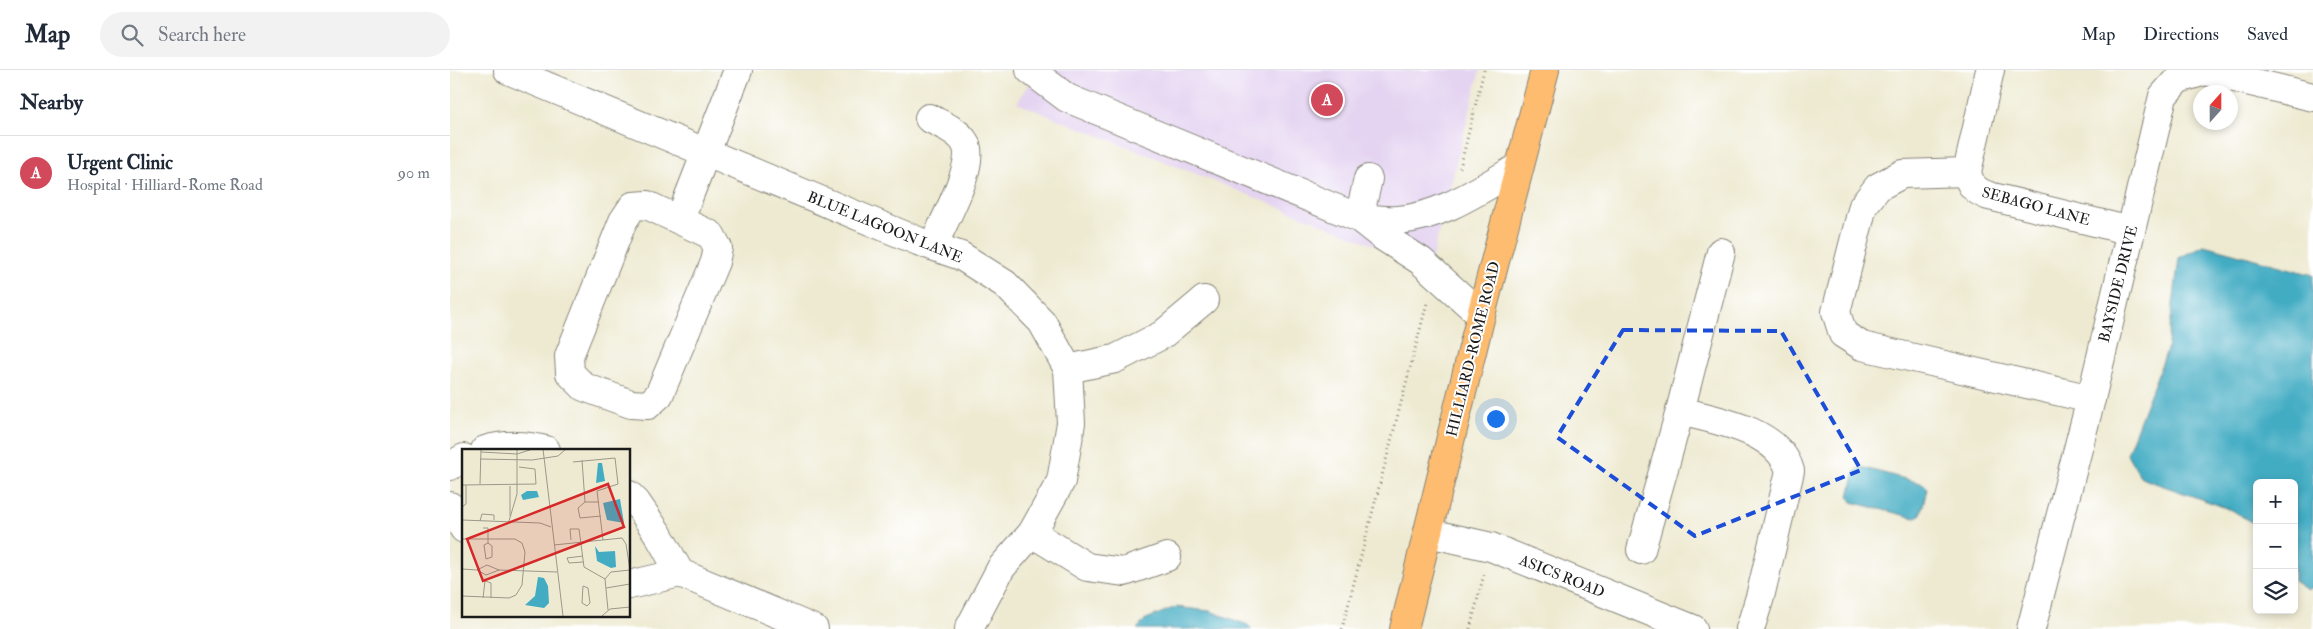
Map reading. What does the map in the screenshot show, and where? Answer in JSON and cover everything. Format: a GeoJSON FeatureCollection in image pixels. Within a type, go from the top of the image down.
{"type":"FeatureCollection","features":[{"type":"Feature","properties":{"kind":"main road","name":"HILLIARD-ROME ROAD"},"geometry":{"type":"LineString","coordinates":[[1404,629],[1481,315],[1545,70]]}},
{"type":"Feature","properties":{"kind":"street","name":"BLUE LAGOON LANE"},"geometry":{"type":"LineString","coordinates":[[508,70],[706,153],[961,256],[1005,284],[1042,322],[1068,369],[1070,423],[1061,481],[1032,533],[1001,568],[970,629]]}},
{"type":"Feature","properties":{"kind":"street"},"geometry":{"type":"LineString","coordinates":[[680,219],[738,70]]}},
{"type":"Feature","properties":{"kind":"street"},"geometry":{"type":"LineString","coordinates":[[1030,70],[1067,98],[1359,218],[1382,236],[1421,260],[1481,315]]}},
{"type":"Feature","properties":{"kind":"street","name":"SEBAGO LANE"},"geometry":{"type":"LineString","coordinates":[[1990,70],[1967,172],[1970,184],[1978,192],[1989,196],[2131,230]]}},
{"type":"Feature","properties":{"kind":"street","name":"BAYSIDE DRIVE"},"geometry":{"type":"LineString","coordinates":[[2031,629],[2091,400],[2163,96],[2178,80],[2205,71],[2313,97]]}},
{"type":"Feature","properties":{"kind":"street"},"geometry":{"type":"LineString","coordinates":[[929,118],[953,131],[964,141],[969,152],[967,167],[933,246]]}},
{"type":"Feature","properties":{"kind":"street"},"geometry":{"type":"LineString","coordinates":[[1359,218],[1398,220],[1428,214],[1453,203],[1519,167]]}},
{"type":"Feature","properties":{"kind":"street"},"geometry":{"type":"LineString","coordinates":[[1967,172],[1902,174],[1878,186],[1863,206],[1836,312],[1843,334],[1862,346],[2091,400]]}},
{"type":"Feature","properties":{"kind":"street"},"geometry":{"type":"LineString","coordinates":[[1359,218],[1368,179]]}},
{"type":"Feature","properties":{"kind":"street"},"geometry":{"type":"LineString","coordinates":[[647,205],[680,219],[711,235],[718,248],[715,262],[659,395],[648,405],[632,404],[584,387],[570,373],[569,356],[623,221],[633,206],[647,205]]}},
{"type":"Feature","properties":{"kind":"street"},"geometry":{"type":"LineString","coordinates":[[1642,550],[1680,411],[1720,252]]}},
{"type":"Feature","properties":{"kind":"street"},"geometry":{"type":"LineString","coordinates":[[1068,369],[1115,359],[1162,335],[1204,300]]}},
{"type":"Feature","properties":{"kind":"street"},"geometry":{"type":"LineString","coordinates":[[1680,411],[1756,433],[1787,460],[1790,471],[1786,494],[1750,629]]}},
{"type":"Feature","properties":{"kind":"street"},"geometry":{"type":"LineString","coordinates":[[488,449],[497,446],[542,449]]}},
{"type":"Feature","properties":{"kind":"street"},"geometry":{"type":"LineString","coordinates":[[450,466],[462,459]]}},
{"type":"Feature","properties":{"kind":"street"},"geometry":{"type":"LineString","coordinates":[[630,496],[658,534],[680,573]]}},
{"type":"Feature","properties":{"kind":"street"},"geometry":{"type":"LineString","coordinates":[[450,506],[462,526]]}},
{"type":"Feature","properties":{"kind":"street"},"geometry":{"type":"LineString","coordinates":[[1032,533],[1087,567],[1124,572],[1167,557]]}},
{"type":"Feature","properties":{"kind":"street","name":"ASICS ROAD"},"geometry":{"type":"LineString","coordinates":[[1429,533],[1491,547],[1693,629]]}},
{"type":"Feature","properties":{"kind":"street"},"geometry":{"type":"LineString","coordinates":[[630,585],[680,573],[814,629]]}},
{"type":"Feature","properties":{"kind":"path"},"geometry":{"type":"LineString","coordinates":[[1453,203],[1484,70]]}},
{"type":"Feature","properties":{"kind":"path"},"geometry":{"type":"LineString","coordinates":[[1342,629],[1435,272]]}},
{"type":"Feature","properties":{"kind":"path"},"geometry":{"type":"LineString","coordinates":[[1470,629],[1484,574]]}},
{"type":"Feature","properties":{"kind":"highlighted area"},"geometry":{"type":"Polygon","coordinates":[[[1623,330],[1781,331],[1861,470],[1695,536],[1557,437],[1623,330]]]}},
{"type":"Feature","properties":{"kind":"shaded area"},"geometry":{"type":"Polygon","coordinates":[[[1037,70],[1480,70],[1430,267],[1017,103],[1037,70]]]}},
{"type":"Feature","properties":{"kind":"water"},"geometry":{"type":"Polygon","coordinates":[[[2204,245],[2313,275],[2313,587],[2307,590],[2298,584],[2298,479],[2253,479],[2253,523],[2232,510],[2141,478],[2127,454],[2167,350],[2179,258],[2204,245]]]}},
{"type":"Feature","properties":{"kind":"water"},"geometry":{"type":"Polygon","coordinates":[[[1861,467],[1924,484],[1927,489],[1921,514],[1915,518],[1852,502],[1849,496],[1855,471],[1861,467]]]}},
{"type":"Feature","properties":{"kind":"water"},"geometry":{"type":"Polygon","coordinates":[[[1176,607],[1210,611],[1248,625],[1252,629],[1137,629],[1146,619],[1176,607]]]}},
{"type":"Feature","properties":{"kind":"place","name":"Urgent Clinic"},"geometry":{"type":"Point","coordinates":[1327,100]}}]}
